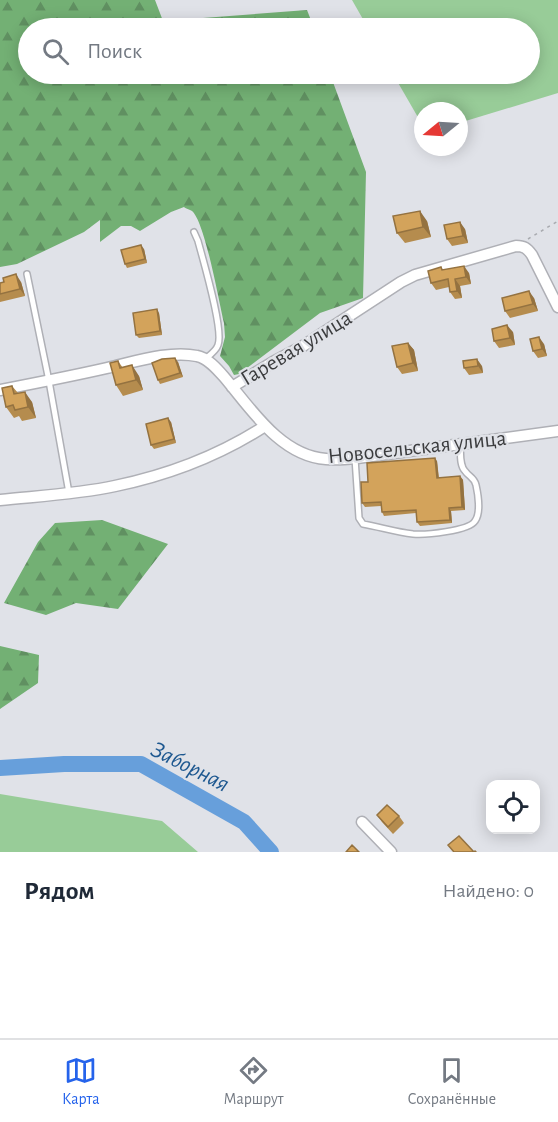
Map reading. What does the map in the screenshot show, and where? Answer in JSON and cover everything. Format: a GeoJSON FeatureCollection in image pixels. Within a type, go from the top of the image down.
{"type":"FeatureCollection","features":[{"type":"Feature","properties":{"kind":"street"},"geometry":{"type":"LineString","coordinates":[[516,246],[523,246],[532,255],[558,307]]}},
{"type":"Feature","properties":{"kind":"street","name":"Гаревая улица"},"geometry":{"type":"LineString","coordinates":[[0,390],[160,357],[187,355],[205,359],[232,387],[303,346],[408,278],[435,268],[464,262],[516,246]]}},
{"type":"Feature","properties":{"kind":"street","name":"Новосельская улица"},"geometry":{"type":"LineString","coordinates":[[232,387],[265,426],[287,444],[324,459],[355,458],[558,431]]}},
{"type":"Feature","properties":{"kind":"street"},"geometry":{"type":"LineString","coordinates":[[0,500],[115,486],[153,476],[190,464],[242,441],[265,426]]}},
{"type":"Feature","properties":{"kind":"street"},"geometry":{"type":"LineString","coordinates":[[362,822],[391,852]]}},
{"type":"Feature","properties":{"kind":"lane"},"geometry":{"type":"LineString","coordinates":[[194,232],[219,326],[219,344],[205,359]]}},
{"type":"Feature","properties":{"kind":"lane"},"geometry":{"type":"LineString","coordinates":[[27,274],[69,493]]}},
{"type":"Feature","properties":{"kind":"lane"},"geometry":{"type":"LineString","coordinates":[[355,458],[359,518],[363,524],[416,534],[462,530],[476,521],[478,508],[475,481],[462,466],[460,444]]}},
{"type":"Feature","properties":{"kind":"path"},"geometry":{"type":"LineString","coordinates":[[516,246],[558,221]]}},
{"type":"Feature","properties":{"kind":"green space"},"geometry":{"type":"Polygon","coordinates":[[[0,0],[155,0],[162,18],[18,18],[18,84],[334,84],[366,172],[363,298],[320,313],[239,374],[234,375],[220,356],[225,337],[224,323],[207,246],[197,218],[192,211],[184,207],[171,212],[140,231],[131,226],[121,226],[100,242],[100,220],[84,232],[17,264],[0,267],[0,0]]]}},
{"type":"Feature","properties":{"kind":"green space"},"geometry":{"type":"Polygon","coordinates":[[[352,0],[558,0],[558,93],[468,120],[468,102],[414,102],[414,110],[399,84],[540,84],[540,18],[362,18],[352,0]]]}},
{"type":"Feature","properties":{"kind":"green space"},"geometry":{"type":"Polygon","coordinates":[[[307,10],[310,18],[202,18],[307,10]]]}},
{"type":"Feature","properties":{"kind":"green space"},"geometry":{"type":"Polygon","coordinates":[[[102,520],[168,544],[118,609],[76,603],[46,615],[4,603],[38,542],[55,523],[102,520]]]}},
{"type":"Feature","properties":{"kind":"green space"},"geometry":{"type":"Polygon","coordinates":[[[0,646],[39,655],[38,683],[0,709],[0,646]]]}},
{"type":"Feature","properties":{"kind":"green space"},"geometry":{"type":"Polygon","coordinates":[[[0,794],[162,821],[198,852],[0,852],[0,794]]]}},
{"type":"Feature","properties":{"kind":"building"},"geometry":{"type":"Polygon","coordinates":[[[420,211],[423,227],[397,233],[393,216],[420,211]]]}},
{"type":"Feature","properties":{"kind":"building"},"geometry":{"type":"Polygon","coordinates":[[[460,222],[463,236],[447,239],[444,225],[460,222]]]}},
{"type":"Feature","properties":{"kind":"building"},"geometry":{"type":"Polygon","coordinates":[[[141,245],[145,259],[125,264],[121,250],[141,245]]]}},
{"type":"Feature","properties":{"kind":"building"},"geometry":{"type":"Polygon","coordinates":[[[464,266],[466,277],[455,279],[457,291],[450,292],[448,279],[431,283],[428,271],[441,267],[442,270],[464,266]]]}},
{"type":"Feature","properties":{"kind":"building"},"geometry":{"type":"Polygon","coordinates":[[[16,274],[20,289],[0,294],[0,283],[4,282],[3,278],[16,274]]]}},
{"type":"Feature","properties":{"kind":"building"},"geometry":{"type":"Polygon","coordinates":[[[529,291],[533,304],[505,311],[502,298],[529,291]]]}},
{"type":"Feature","properties":{"kind":"building"},"geometry":{"type":"Polygon","coordinates":[[[157,309],[160,331],[136,335],[133,313],[157,309]]]}},
{"type":"Feature","properties":{"kind":"building"},"geometry":{"type":"Polygon","coordinates":[[[507,325],[510,338],[494,341],[492,329],[507,325]]]}},
{"type":"Feature","properties":{"kind":"building"},"geometry":{"type":"Polygon","coordinates":[[[539,337],[542,349],[533,351],[530,339],[539,337]]]}},
{"type":"Feature","properties":{"kind":"building"},"geometry":{"type":"Polygon","coordinates":[[[408,343],[413,363],[397,367],[392,346],[408,343]]]}},
{"type":"Feature","properties":{"kind":"building"},"geometry":{"type":"Polygon","coordinates":[[[175,358],[180,373],[158,380],[152,363],[175,358]]]}},
{"type":"Feature","properties":{"kind":"building"},"geometry":{"type":"Polygon","coordinates":[[[477,359],[478,366],[464,368],[463,361],[477,359]]]}},
{"type":"Feature","properties":{"kind":"building"},"geometry":{"type":"Polygon","coordinates":[[[118,361],[120,368],[132,365],[136,380],[116,385],[110,363],[118,361]]]}},
{"type":"Feature","properties":{"kind":"building"},"geometry":{"type":"Polygon","coordinates":[[[12,386],[14,394],[25,392],[28,407],[15,410],[13,405],[6,407],[2,388],[12,386]]]}},
{"type":"Feature","properties":{"kind":"building"},"geometry":{"type":"Polygon","coordinates":[[[168,418],[174,439],[151,445],[146,424],[168,418]]]}},
{"type":"Feature","properties":{"kind":"building"},"geometry":{"type":"Polygon","coordinates":[[[435,458],[437,478],[460,476],[462,507],[449,508],[450,520],[417,522],[416,510],[382,512],[381,502],[362,503],[361,482],[368,482],[367,463],[435,458]]]}},
{"type":"Feature","properties":{"kind":"building"},"geometry":{"type":"Polygon","coordinates":[[[387,805],[399,816],[388,827],[377,815],[387,805]]]}},
{"type":"Feature","properties":{"kind":"building"},"geometry":{"type":"Polygon","coordinates":[[[459,836],[474,852],[454,852],[448,845],[459,836]]]}},
{"type":"Feature","properties":{"kind":"building"},"geometry":{"type":"Polygon","coordinates":[[[352,845],[359,852],[346,852],[352,845]]]}},
{"type":"Feature","properties":{"kind":"waterway","name":"Заборная"},"geometry":{"type":"LineString","coordinates":[[0,768],[64,764],[141,764],[244,822],[271,852]]}}]}
